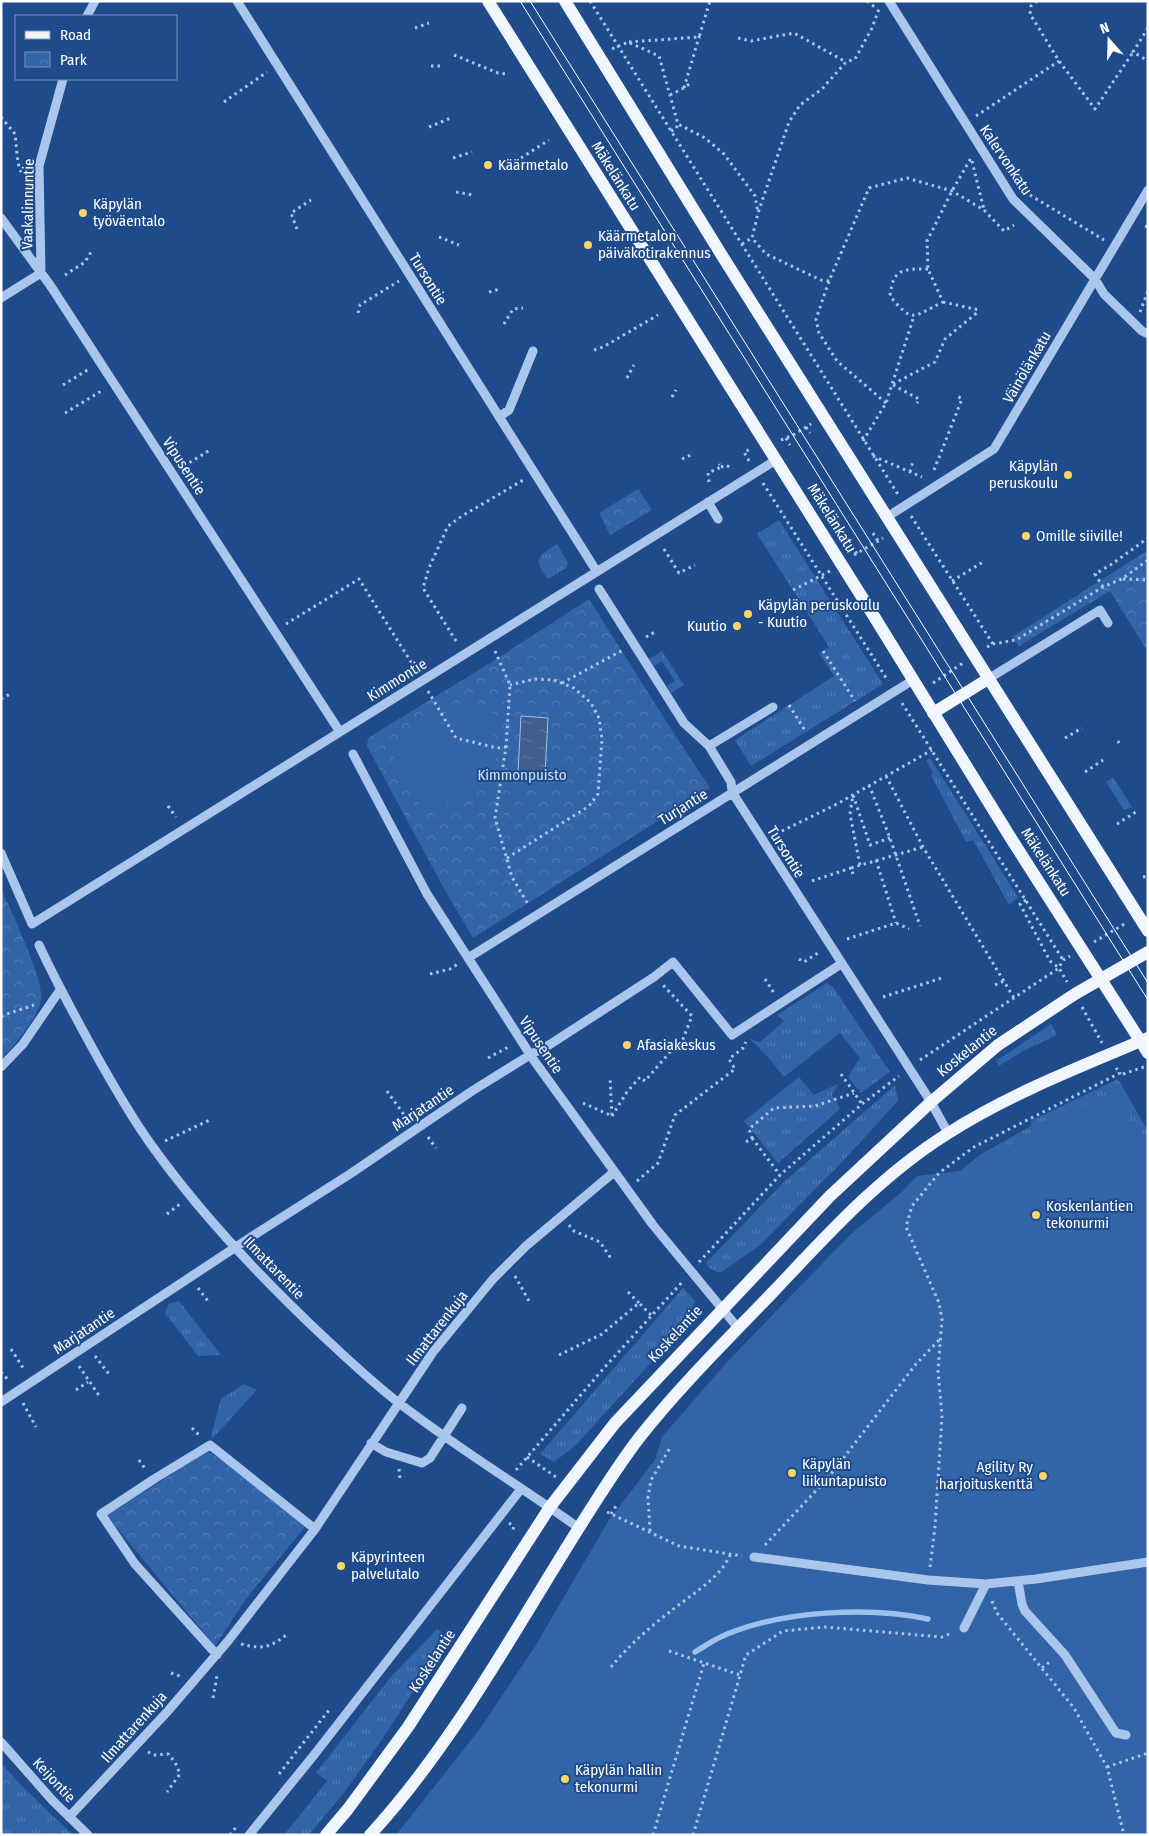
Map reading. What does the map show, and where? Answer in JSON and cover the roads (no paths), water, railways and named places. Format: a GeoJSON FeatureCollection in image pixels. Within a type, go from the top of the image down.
{"type":"FeatureCollection","features":[{"type":"Feature","properties":{"kind":"main road","name":"Mäkelänkatu"},"geometry":{"type":"LineString","coordinates":[[488,1],[920,693],[1101,979],[1144,1040],[1148,1053]]}},
{"type":"Feature","properties":{"kind":"main road"},"geometry":{"type":"LineString","coordinates":[[564,1],[847,455],[1148,931]]}},
{"type":"Feature","properties":{"kind":"main road"},"geometry":{"type":"LineString","coordinates":[[933,713],[988,679]]}},
{"type":"Feature","properties":{"kind":"main road","name":"Koskelantie"},"geometry":{"type":"LineString","coordinates":[[326,1835],[348,1810],[408,1728],[550,1507],[615,1423],[722,1308],[830,1196],[931,1102],[998,1045],[1075,994],[1148,952]]}},
{"type":"Feature","properties":{"kind":"main road"},"geometry":{"type":"LineString","coordinates":[[370,1835],[412,1786],[453,1728],[579,1528],[639,1439],[684,1385],[847,1214],[914,1156],[948,1133],[998,1105],[1108,1054],[1144,1040]]}},
{"type":"Feature","properties":{"kind":"street"},"geometry":{"type":"LineString","coordinates":[[88,15],[95,1]]}},
{"type":"Feature","properties":{"kind":"street","name":"Tursontie"},"geometry":{"type":"LineString","coordinates":[[237,1],[596,572]]}},
{"type":"Feature","properties":{"kind":"street","name":"Kalervonkatu"},"geometry":{"type":"LineString","coordinates":[[889,1],[1013,199],[1095,279],[1104,294],[1142,331],[1148,334]]}},
{"type":"Feature","properties":{"kind":"street","name":"Vaakalinnuntie"},"geometry":{"type":"LineString","coordinates":[[41,273],[39,166],[63,80]]}},
{"type":"Feature","properties":{"kind":"street","name":"Väinölänkatu"},"geometry":{"type":"LineString","coordinates":[[887,517],[994,449],[1148,190]]}},
{"type":"Feature","properties":{"kind":"street","name":"Vipusentie"},"geometry":{"type":"LineString","coordinates":[[1,218],[41,273],[100,361],[340,732]]}},
{"type":"Feature","properties":{"kind":"street"},"geometry":{"type":"LineString","coordinates":[[1,298],[41,273]]}},
{"type":"Feature","properties":{"kind":"street"},"geometry":{"type":"LineString","coordinates":[[499,417],[508,410],[533,351]]}},
{"type":"Feature","properties":{"kind":"street","name":"Kimmontie"},"geometry":{"type":"LineString","coordinates":[[1,853],[32,924],[776,460]]}},
{"type":"Feature","properties":{"kind":"street"},"geometry":{"type":"LineString","coordinates":[[708,502],[718,519]]}},
{"type":"Feature","properties":{"kind":"street","name":"Tursontie"},"geometry":{"type":"LineString","coordinates":[[599,589],[684,723],[709,746],[731,782],[732,792],[931,1102],[948,1133]]}},
{"type":"Feature","properties":{"kind":"street"},"geometry":{"type":"LineString","coordinates":[[988,679],[1100,610],[1108,623]]}},
{"type":"Feature","properties":{"kind":"street","name":"Turjantie"},"geometry":{"type":"LineString","coordinates":[[468,958],[913,680]]}},
{"type":"Feature","properties":{"kind":"street"},"geometry":{"type":"LineString","coordinates":[[709,746],[774,707]]}},
{"type":"Feature","properties":{"kind":"street","name":"Vipusentie"},"geometry":{"type":"LineString","coordinates":[[353,754],[427,894],[530,1055],[653,1225],[738,1328]]}},
{"type":"Feature","properties":{"kind":"street","name":"Ilmattarentie"},"geometry":{"type":"LineString","coordinates":[[38,945],[60,990],[116,1090],[149,1142],[190,1196],[235,1248],[278,1294],[399,1403],[444,1437],[579,1528]]}},
{"type":"Feature","properties":{"kind":"street","name":"Marjatantie"},"geometry":{"type":"LineString","coordinates":[[1,1402],[530,1055],[540,1051],[654,977],[673,962],[732,1035],[842,964]]}},
{"type":"Feature","properties":{"kind":"street"},"geometry":{"type":"LineString","coordinates":[[1,1067],[23,1044],[60,990]]}},
{"type":"Feature","properties":{"kind":"street","name":"Ilmattarenkuja"},"geometry":{"type":"LineString","coordinates":[[69,1817],[217,1655],[315,1529],[371,1443],[445,1337],[493,1279],[560,1215],[614,1172]]}},
{"type":"Feature","properties":{"kind":"street"},"geometry":{"type":"LineString","coordinates":[[371,1443],[386,1452],[422,1463],[430,1458],[462,1408]]}},
{"type":"Feature","properties":{"kind":"street"},"geometry":{"type":"LineString","coordinates":[[217,1655],[135,1564],[101,1514],[210,1445],[315,1529]]}},
{"type":"Feature","properties":{"kind":"street"},"geometry":{"type":"LineString","coordinates":[[249,1835],[495,1524],[520,1489]]}},
{"type":"Feature","properties":{"kind":"street"},"geometry":{"type":"LineString","coordinates":[[754,1557],[928,1580],[986,1584],[1148,1562]]}},
{"type":"Feature","properties":{"kind":"street"},"geometry":{"type":"LineString","coordinates":[[1018,1581],[1025,1611],[1065,1655],[1116,1734],[1126,1735]]}},
{"type":"Feature","properties":{"kind":"street"},"geometry":{"type":"LineString","coordinates":[[964,1628],[986,1584]]}},
{"type":"Feature","properties":{"kind":"street","name":"Keijontie"},"geometry":{"type":"LineString","coordinates":[[1,1742],[53,1801],[88,1835]]}},
{"type":"Feature","properties":{"kind":"water"},"geometry":{"type":"Polygon","coordinates":[[[521,716],[548,718],[545,774],[518,773],[521,716]]]}},
{"type":"Feature","properties":{"kind":"waterway"},"geometry":{"type":"LineString","coordinates":[[695,1652],[721,1637],[747,1627],[798,1616],[853,1612],[905,1615],[928,1619]]}},
{"type":"Feature","properties":{"kind":"tram line"},"geometry":{"type":"LineString","coordinates":[[520,1],[1148,1000]]}},
{"type":"Feature","properties":{"kind":"tram line"},"geometry":{"type":"LineString","coordinates":[[530,1],[1148,983]]}},
{"type":"Feature","properties":{"kind":"place","name":"Käärmetalo"},"geometry":{"type":"Point","coordinates":[488,165]}},
{"type":"Feature","properties":{"kind":"place","name":"Käpylän työväentalo"},"geometry":{"type":"Point","coordinates":[83,213]}},
{"type":"Feature","properties":{"kind":"place","name":"Käärmetalon päiväkotirakennus"},"geometry":{"type":"Point","coordinates":[588,245]}},
{"type":"Feature","properties":{"kind":"place","name":"Käpylän peruskoulu"},"geometry":{"type":"Point","coordinates":[1068,475]}},
{"type":"Feature","properties":{"kind":"place","name":"Omille siiville!"},"geometry":{"type":"Point","coordinates":[1026,536]}},
{"type":"Feature","properties":{"kind":"place","name":"Käpylän peruskoulu - Kuutio"},"geometry":{"type":"Point","coordinates":[748,614]}},
{"type":"Feature","properties":{"kind":"place","name":"Kuutio"},"geometry":{"type":"Point","coordinates":[737,626]}},
{"type":"Feature","properties":{"kind":"place","name":"Afasiakeskus"},"geometry":{"type":"Point","coordinates":[627,1045]}},
{"type":"Feature","properties":{"kind":"place","name":"Koskenlantien tekonurmi"},"geometry":{"type":"Point","coordinates":[1036,1215]}},
{"type":"Feature","properties":{"kind":"place","name":"Käpylän liikuntapuisto"},"geometry":{"type":"Point","coordinates":[792,1473]}},
{"type":"Feature","properties":{"kind":"place","name":"Agility Ry harjoituskenttä"},"geometry":{"type":"Point","coordinates":[1043,1476]}},
{"type":"Feature","properties":{"kind":"place","name":"Käpyrinteen palvelutalo"},"geometry":{"type":"Point","coordinates":[341,1566]}},
{"type":"Feature","properties":{"kind":"place","name":"Käpylän hallin tekonurmi"},"geometry":{"type":"Point","coordinates":[565,1779]}},
{"type":"Feature","properties":{"kind":"park label","name":"Kimmonpuisto"},"geometry":{"type":"Point","coordinates":[522,775]}}]}
